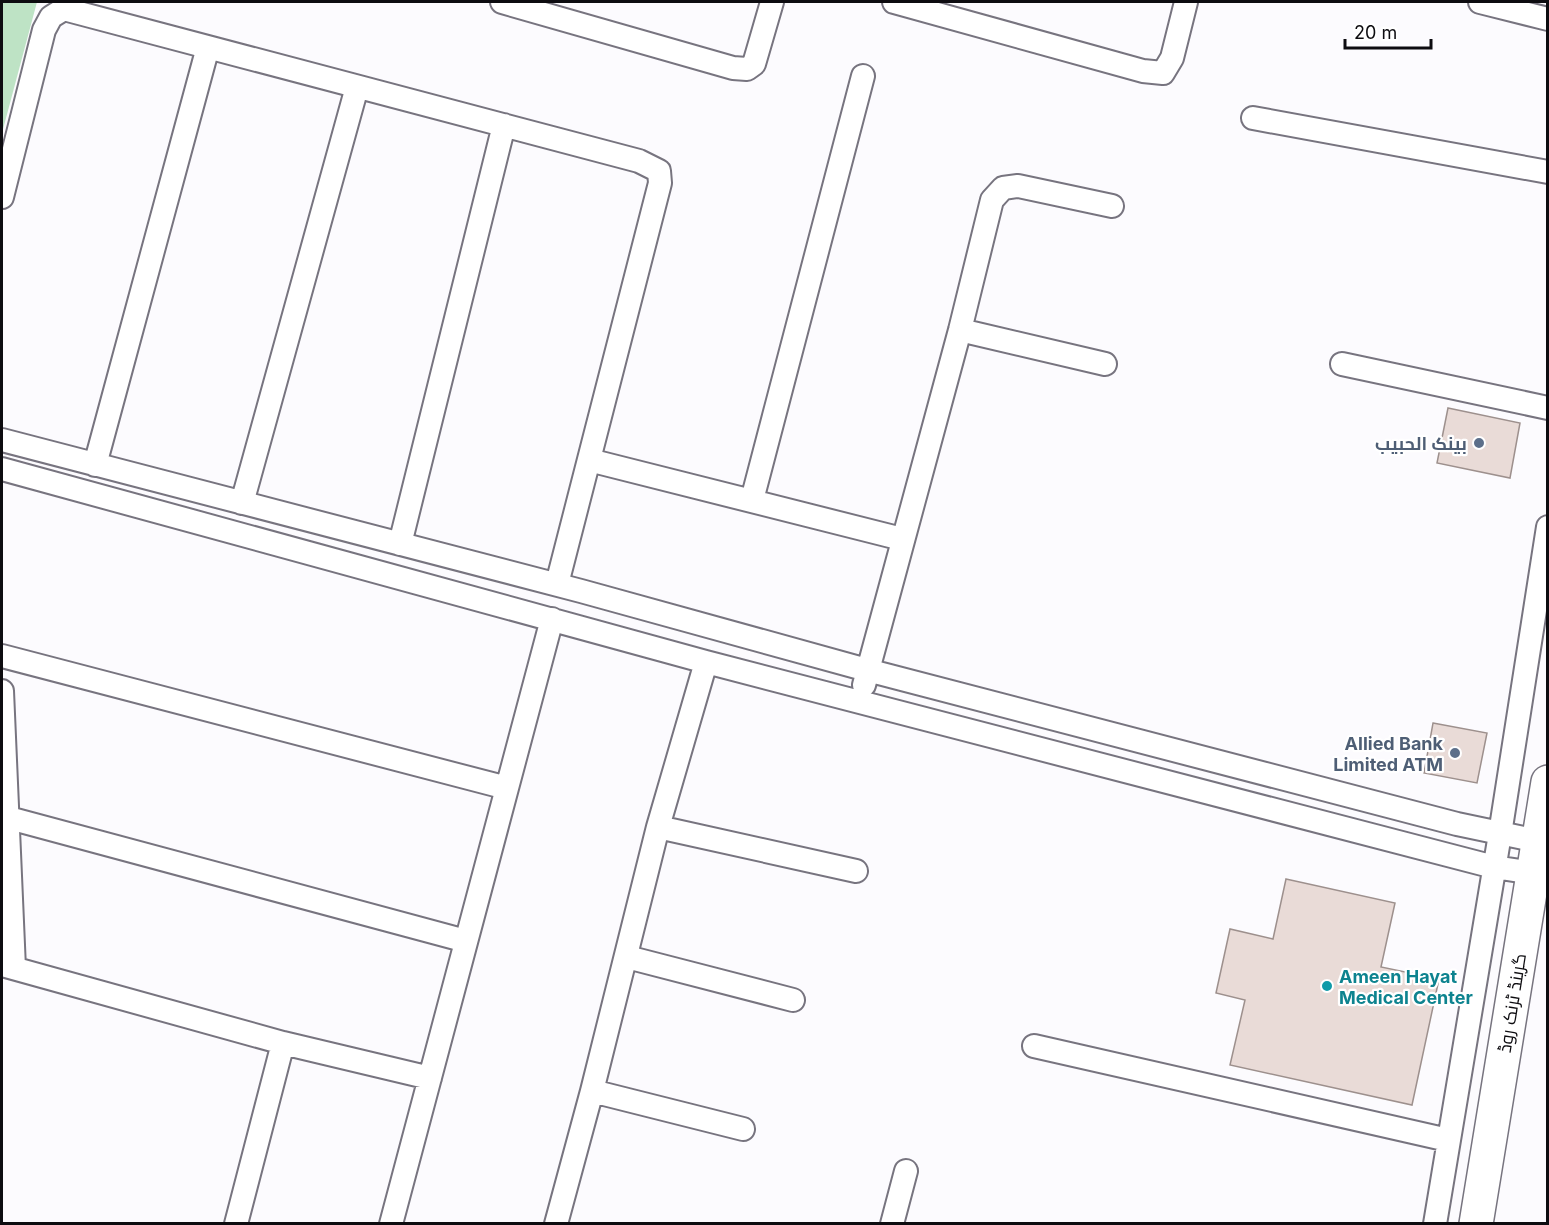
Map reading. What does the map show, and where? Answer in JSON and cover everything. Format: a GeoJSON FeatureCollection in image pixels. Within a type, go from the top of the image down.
{"type":"FeatureCollection","features":[{"type":"Feature","properties":{"kind":"highway","name":"گرینڈ ٹرنک روڈ"},"geometry":{"type":"LineString","coordinates":[[1476,1224],[1548,782]]}},
{"type":"Feature","properties":{"kind":"street"},"geometry":{"type":"LineString","coordinates":[[502,2],[733,68],[747,69],[754,64],[772,2]]}},
{"type":"Feature","properties":{"kind":"street"},"geometry":{"type":"LineString","coordinates":[[894,2],[1143,71],[1163,73],[1172,58],[1186,2]]}},
{"type":"Feature","properties":{"kind":"street"},"geometry":{"type":"LineString","coordinates":[[1480,2],[1548,19]]}},
{"type":"Feature","properties":{"kind":"street"},"geometry":{"type":"LineString","coordinates":[[2,197],[44,30],[51,17],[64,9],[639,161],[658,171],[660,183],[557,585]]}},
{"type":"Feature","properties":{"kind":"street"},"geometry":{"type":"LineString","coordinates":[[95,465],[208,47]]}},
{"type":"Feature","properties":{"kind":"street"},"geometry":{"type":"LineString","coordinates":[[752,500],[863,76]]}},
{"type":"Feature","properties":{"kind":"street"},"geometry":{"type":"LineString","coordinates":[[242,503],[357,87]]}},
{"type":"Feature","properties":{"kind":"street"},"geometry":{"type":"LineString","coordinates":[[1253,118],[1548,172]]}},
{"type":"Feature","properties":{"kind":"street"},"geometry":{"type":"LineString","coordinates":[[400,544],[504,125]]}},
{"type":"Feature","properties":{"kind":"street"},"geometry":{"type":"LineString","coordinates":[[861,701],[867,670],[960,330],[992,200],[1003,188],[1018,186],[1112,206]]}},
{"type":"Feature","properties":{"kind":"street"},"geometry":{"type":"LineString","coordinates":[[960,330],[1105,364]]}},
{"type":"Feature","properties":{"kind":"street"},"geometry":{"type":"LineString","coordinates":[[1342,364],[1548,408]]}},
{"type":"Feature","properties":{"kind":"street"},"geometry":{"type":"LineString","coordinates":[[2,440],[581,591],[867,670],[1457,824],[1538,841]]}},
{"type":"Feature","properties":{"kind":"street"},"geometry":{"type":"LineString","coordinates":[[589,460],[903,539]]}},
{"type":"Feature","properties":{"kind":"street"},"geometry":{"type":"LineString","coordinates":[[2,469],[706,662],[1494,867],[1533,873]]}},
{"type":"Feature","properties":{"kind":"street"},"geometry":{"type":"LineString","coordinates":[[1435,1224],[1500,834],[1548,526]]}},
{"type":"Feature","properties":{"kind":"street"},"geometry":{"type":"LineString","coordinates":[[526,612],[534,579]]}},
{"type":"Feature","properties":{"kind":"street"},"geometry":{"type":"LineString","coordinates":[[391,1224],[507,788],[562,622],[581,591]]}},
{"type":"Feature","properties":{"kind":"street"},"geometry":{"type":"LineString","coordinates":[[2,656],[507,788]]}},
{"type":"Feature","properties":{"kind":"street"},"geometry":{"type":"LineString","coordinates":[[557,1223],[627,957],[658,827],[706,662]]}},
{"type":"Feature","properties":{"kind":"street"},"geometry":{"type":"LineString","coordinates":[[2,691],[9,818],[8,967],[283,1043],[430,1078]]}},
{"type":"Feature","properties":{"kind":"street"},"geometry":{"type":"LineString","coordinates":[[9,818],[466,941]]}},
{"type":"Feature","properties":{"kind":"street"},"geometry":{"type":"LineString","coordinates":[[658,827],[856,871]]}},
{"type":"Feature","properties":{"kind":"street"},"geometry":{"type":"LineString","coordinates":[[627,957],[793,1000]]}},
{"type":"Feature","properties":{"kind":"street"},"geometry":{"type":"LineString","coordinates":[[236,1224],[283,1043]]}},
{"type":"Feature","properties":{"kind":"street"},"geometry":{"type":"LineString","coordinates":[[1034,1046],[1448,1140]]}},
{"type":"Feature","properties":{"kind":"street"},"geometry":{"type":"LineString","coordinates":[[592,1091],[743,1129]]}},
{"type":"Feature","properties":{"kind":"street"},"geometry":{"type":"LineString","coordinates":[[892,1224],[906,1171]]}},
{"type":"Feature","properties":{"kind":"green space"},"geometry":{"type":"Polygon","coordinates":[[[2,2],[37,2],[2,133],[2,2]]]}},
{"type":"Feature","properties":{"kind":"building","name":"بينک الحبيب"},"geometry":{"type":"Polygon","coordinates":[[[1448,408],[1520,423],[1510,478],[1437,463],[1448,408]]]}},
{"type":"Feature","properties":{"kind":"building","name":"Allied Bank Limited ATM"},"geometry":{"type":"Polygon","coordinates":[[[1433,723],[1487,733],[1477,783],[1424,773],[1433,723]]]}},
{"type":"Feature","properties":{"kind":"building","name":"Ameen Hayat Medical Center"},"geometry":{"type":"Polygon","coordinates":[[[1286,879],[1395,903],[1381,967],[1439,979],[1412,1105],[1230,1065],[1245,1000],[1216,993],[1230,929],[1273,939],[1286,879]]]}},
{"type":"Feature","properties":{"kind":"place","name":"بينک الحبيب"},"geometry":{"type":"Point","coordinates":[1479,443]}},
{"type":"Feature","properties":{"kind":"place","name":"Allied Bank Limited ATM"},"geometry":{"type":"Point","coordinates":[1455,753]}},
{"type":"Feature","properties":{"kind":"place","name":"Ameen Hayat Medical Center"},"geometry":{"type":"Point","coordinates":[1327,986]}}]}
